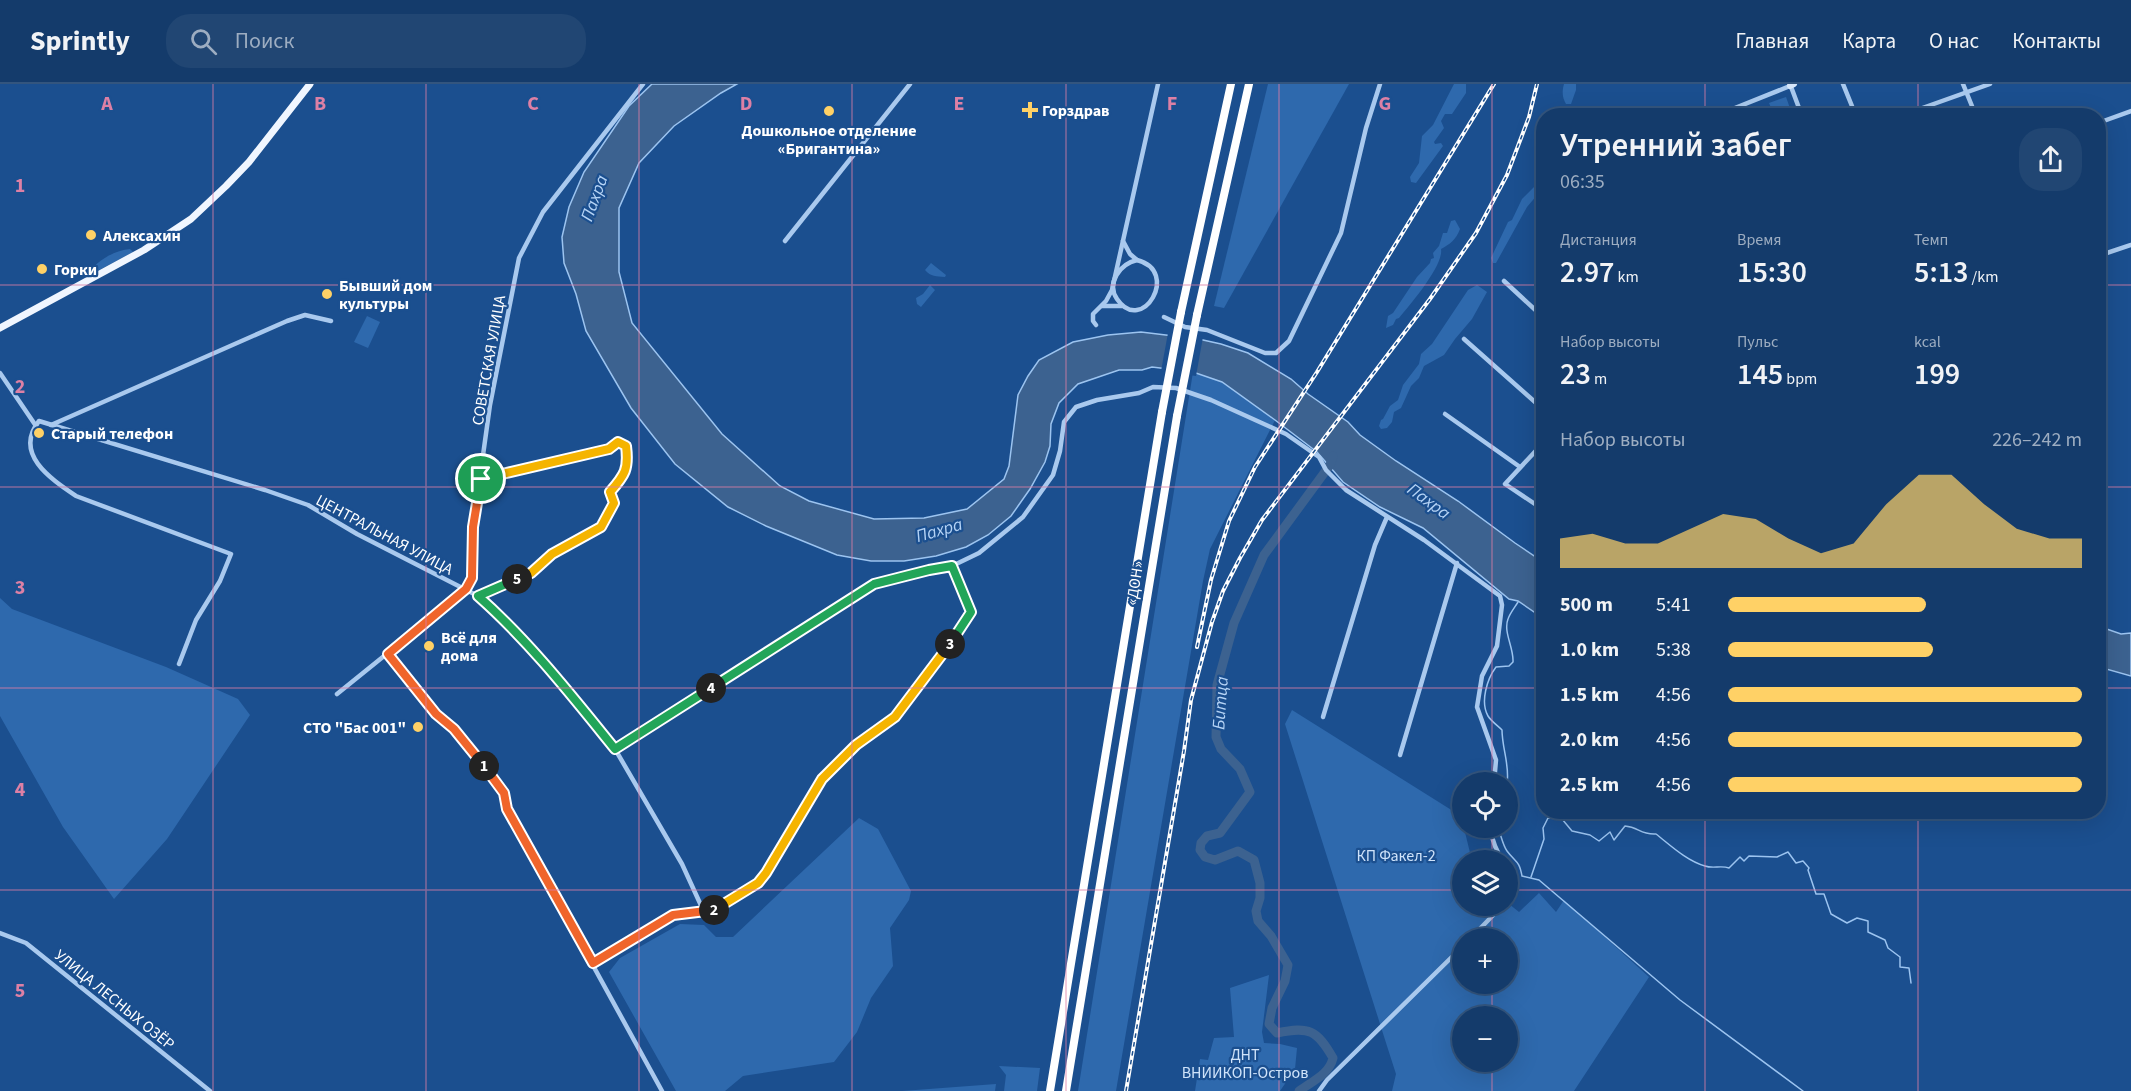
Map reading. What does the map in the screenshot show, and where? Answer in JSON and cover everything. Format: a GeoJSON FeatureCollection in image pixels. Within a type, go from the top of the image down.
{"type":"FeatureCollection","features":[{"type":"Feature","properties":{"kind":"highway","name":"«ДОН»"},"geometry":{"type":"LineString","coordinates":[[1050,1091],[1162,412],[1181,312],[1231,84]]}},
{"type":"Feature","properties":{"kind":"highway","name":"«ДОН»"},"geometry":{"type":"LineString","coordinates":[[1066,1091],[1177,416],[1197,315],[1249,84]]}},
{"type":"Feature","properties":{"kind":"main road"},"geometry":{"type":"LineString","coordinates":[[0,328],[144,250],[191,219],[249,162],[310,84]]}},
{"type":"Feature","properties":{"kind":"street","name":"СОВЕТСКАЯ УЛИЦА"},"geometry":{"type":"LineString","coordinates":[[466,589],[472,578],[473,527],[490,405],[519,258],[543,212],[642,84]]}},
{"type":"Feature","properties":{"kind":"street"},"geometry":{"type":"LineString","coordinates":[[785,241],[910,84]]}},
{"type":"Feature","properties":{"kind":"street"},"geometry":{"type":"LineString","coordinates":[[1096,325],[1093,321],[1093,314],[1112,290],[1115,279],[1158,84]]}},
{"type":"Feature","properties":{"kind":"street"},"geometry":{"type":"LineString","coordinates":[[1164,317],[1185,327],[1207,330],[1265,353],[1276,353],[1289,341],[1341,233],[1365,128],[1380,84]]}},
{"type":"Feature","properties":{"kind":"street"},"geometry":{"type":"LineString","coordinates":[[1843,84],[1853,108]]}},
{"type":"Feature","properties":{"kind":"street"},"geometry":{"type":"LineString","coordinates":[[1963,84],[1973,108]]}},
{"type":"Feature","properties":{"kind":"street"},"geometry":{"type":"LineString","coordinates":[[1923,108],[1990,84]]}},
{"type":"Feature","properties":{"kind":"street"},"geometry":{"type":"LineString","coordinates":[[1735,108],[1791,85],[1799,108]]}},
{"type":"Feature","properties":{"kind":"street"},"geometry":{"type":"LineString","coordinates":[[2106,120],[2131,111]]}},
{"type":"Feature","properties":{"kind":"street"},"geometry":{"type":"LineString","coordinates":[[1124,241],[1130,254],[1137,260]]}},
{"type":"Feature","properties":{"kind":"street"},"geometry":{"type":"LineString","coordinates":[[2106,253],[2131,245]]}},
{"type":"Feature","properties":{"kind":"street"},"geometry":{"type":"LineString","coordinates":[[1101,306],[1122,306],[1132,310],[1143,309],[1151,302],[1157,291],[1156,276],[1146,262],[1137,260],[1128,262],[1119,270],[1115,279],[1114,294],[1122,306]]}},
{"type":"Feature","properties":{"kind":"street"},"geometry":{"type":"LineString","coordinates":[[1504,281],[1536,311]]}},
{"type":"Feature","properties":{"kind":"street"},"geometry":{"type":"LineString","coordinates":[[179,664],[196,620],[220,581],[231,554],[76,496],[56,483],[30,453],[30,438],[39,421],[51,425],[287,321],[305,315],[331,321]]}},
{"type":"Feature","properties":{"kind":"street"},"geometry":{"type":"LineString","coordinates":[[1464,339],[1536,403]]}},
{"type":"Feature","properties":{"kind":"street"},"geometry":{"type":"LineString","coordinates":[[0,373],[36,426]]}},
{"type":"Feature","properties":{"kind":"street"},"geometry":{"type":"LineString","coordinates":[[615,749],[874,584],[952,566],[979,553],[1023,517],[1053,475],[1060,451],[1064,422],[1076,407],[1097,400],[1139,393],[1153,387],[1176,388],[1211,400],[1286,434],[1319,457],[1326,470],[1346,490],[1424,540],[1500,596],[1503,605],[1497,646],[1482,676],[1477,707],[1496,760],[1495,772]]}},
{"type":"Feature","properties":{"kind":"street"},"geometry":{"type":"LineString","coordinates":[[1444,414],[1520,467]]}},
{"type":"Feature","properties":{"kind":"street","name":"ЦЕНТРАЛЬНАЯ УЛИЦА"},"geometry":{"type":"LineString","coordinates":[[51,425],[308,505],[357,534],[478,596],[555,676],[615,749],[682,864],[704,912]]}},
{"type":"Feature","properties":{"kind":"street"},"geometry":{"type":"LineString","coordinates":[[478,596],[531,573],[552,554],[601,527],[614,503],[610,492],[622,479],[628,464],[626,446],[618,442],[609,449],[481,479]]}},
{"type":"Feature","properties":{"kind":"street"},"geometry":{"type":"LineString","coordinates":[[1536,450],[1505,484],[1536,505]]}},
{"type":"Feature","properties":{"kind":"street"},"geometry":{"type":"LineString","coordinates":[[1323,717],[1375,545],[1386,517]]}},
{"type":"Feature","properties":{"kind":"street"},"geometry":{"type":"LineString","coordinates":[[1400,755],[1457,563]]}},
{"type":"Feature","properties":{"kind":"street"},"geometry":{"type":"LineString","coordinates":[[593,963],[673,915],[713,910],[758,883],[822,779],[856,745],[895,717],[948,647],[971,612],[952,566]]}},
{"type":"Feature","properties":{"kind":"street"},"geometry":{"type":"LineString","coordinates":[[337,694],[466,589]]}},
{"type":"Feature","properties":{"kind":"street"},"geometry":{"type":"LineString","coordinates":[[388,654],[436,714],[454,729],[504,793],[507,809],[662,1091]]}},
{"type":"Feature","properties":{"kind":"street"},"geometry":{"type":"LineString","coordinates":[[1481,928],[1492,916]]}},
{"type":"Feature","properties":{"kind":"street","name":"УЛИЦА ЛЕСНЫХ ОЗЁР"},"geometry":{"type":"LineString","coordinates":[[0,933],[26,943],[210,1091]]}},
{"type":"Feature","properties":{"kind":"street"},"geometry":{"type":"LineString","coordinates":[[1319,1091],[1327,1080],[1452,957]]}},
{"type":"Feature","properties":{"kind":"green space"},"geometry":{"type":"Polygon","coordinates":[[[1268,84],[1349,84],[1224,308],[1214,306],[1268,84]]]}},
{"type":"Feature","properties":{"kind":"green space"},"geometry":{"type":"Polygon","coordinates":[[[1454,84],[1466,84],[1466,93],[1452,114],[1445,114],[1441,121],[1444,128],[1434,142],[1435,144],[1441,143],[1443,146],[1416,183],[1411,182],[1410,177],[1419,163],[1422,136],[1433,125],[1454,84]]]}},
{"type":"Feature","properties":{"kind":"green space"},"geometry":{"type":"Polygon","coordinates":[[[1564,84],[1576,84],[1571,104],[1566,104],[1564,99],[1564,84]]]}},
{"type":"Feature","properties":{"kind":"green space"},"geometry":{"type":"Polygon","coordinates":[[[1786,97],[1790,108],[1771,108],[1769,103],[1786,97]]]}},
{"type":"Feature","properties":{"kind":"green space"},"geometry":{"type":"Polygon","coordinates":[[[1536,184],[1536,196],[1527,207],[1496,263],[1493,263],[1491,258],[1508,222],[1512,220],[1522,199],[1536,184]]]}},
{"type":"Feature","properties":{"kind":"green space"},"geometry":{"type":"Polygon","coordinates":[[[1455,220],[1460,229],[1457,236],[1441,249],[1437,265],[1418,295],[1393,325],[1386,328],[1388,316],[1393,313],[1417,277],[1434,258],[1433,253],[1439,246],[1443,233],[1447,233],[1451,221],[1455,220]]]}},
{"type":"Feature","properties":{"kind":"green space"},"geometry":{"type":"Polygon","coordinates":[[[130,249],[133,252],[88,276],[91,269],[106,257],[130,249]]]}},
{"type":"Feature","properties":{"kind":"green space"},"geometry":{"type":"Polygon","coordinates":[[[931,263],[946,275],[945,277],[934,276],[925,270],[931,263]]]}},
{"type":"Feature","properties":{"kind":"green space"},"geometry":{"type":"Polygon","coordinates":[[[930,285],[935,290],[921,307],[917,304],[916,298],[923,294],[930,285]]]}},
{"type":"Feature","properties":{"kind":"green space"},"geometry":{"type":"Polygon","coordinates":[[[1477,285],[1487,292],[1472,319],[1444,355],[1424,366],[1401,408],[1394,412],[1392,422],[1387,428],[1381,429],[1379,426],[1381,420],[1390,406],[1398,400],[1403,385],[1419,364],[1421,354],[1432,344],[1468,290],[1477,285]]]}},
{"type":"Feature","properties":{"kind":"green space"},"geometry":{"type":"Polygon","coordinates":[[[367,316],[380,322],[368,348],[354,342],[367,316]]]}},
{"type":"Feature","properties":{"kind":"green space"},"geometry":{"type":"Polygon","coordinates":[[[1193,372],[1222,382],[1275,420],[1210,549],[1116,1091],[1078,1091],[1193,372]]]}},
{"type":"Feature","properties":{"kind":"green space"},"geometry":{"type":"Polygon","coordinates":[[[0,598],[12,609],[166,667],[238,699],[250,715],[167,839],[114,899],[63,827],[0,716],[0,598]]]}},
{"type":"Feature","properties":{"kind":"green space","name":"КП Факел-2"},"geometry":{"type":"Polygon","coordinates":[[[1292,710],[1452,810],[1452,838],[1466,838],[1469,850],[1452,850],[1452,916],[1518,916],[1518,911],[1539,893],[1556,912],[1564,900],[1649,977],[1574,1091],[1392,1091],[1396,1074],[1285,724],[1292,710]]]}},
{"type":"Feature","properties":{"kind":"green space"},"geometry":{"type":"Polygon","coordinates":[[[859,818],[878,829],[911,891],[909,900],[890,928],[893,966],[871,998],[857,1032],[834,1062],[743,1076],[725,1091],[676,1091],[609,972],[620,958],[680,924],[704,925],[716,937],[733,937],[859,818]]]}},
{"type":"Feature","properties":{"kind":"green space","name":"ДНТ ВНИИКОП-Остров"},"geometry":{"type":"Polygon","coordinates":[[[1269,975],[1262,1032],[1264,1043],[1297,1048],[1295,1069],[1280,1091],[1195,1091],[1200,1059],[1208,1060],[1214,1038],[1234,1037],[1230,988],[1269,975]]]}},
{"type":"Feature","properties":{"kind":"green space"},"geometry":{"type":"Polygon","coordinates":[[[999,1066],[1040,1068],[1037,1091],[1004,1091],[1006,1075],[999,1066]]]}},
{"type":"Feature","properties":{"kind":"green space"},"geometry":{"type":"Polygon","coordinates":[[[996,1084],[995,1091],[902,1091],[996,1084]]]}},
{"type":"Feature","properties":{"kind":"water","name":"Пахра"},"geometry":{"type":"Polygon","coordinates":[[[652,84],[737,84],[674,126],[639,163],[619,208],[619,272],[632,323],[722,434],[780,486],[809,501],[874,519],[924,518],[967,509],[1004,479],[1009,466],[1018,395],[1039,360],[1073,342],[1108,335],[1141,332],[1185,336],[1248,353],[1291,379],[1348,422],[1360,435],[1536,557],[1536,613],[1518,601],[1509,599],[1423,528],[1380,507],[1343,482],[1317,452],[1222,382],[1193,372],[1152,367],[1142,370],[1119,370],[1078,384],[1059,403],[1051,424],[1050,446],[1045,462],[1011,516],[988,535],[966,547],[936,556],[904,561],[871,561],[837,555],[766,526],[728,507],[675,464],[631,408],[586,331],[576,294],[564,263],[562,237],[569,207],[584,172],[629,106],[652,84]]]}},
{"type":"Feature","properties":{"kind":"water"},"geometry":{"type":"Polygon","coordinates":[[[2106,629],[2121,634],[2131,633],[2131,676],[2106,669],[2106,629]]]}},
{"type":"Feature","properties":{"kind":"pier"},"geometry":{"type":"Polygon","coordinates":[[[1168,333],[1185,333],[1203,337],[1196,376],[1161,371],[1168,333]]]}},
{"type":"Feature","properties":{"kind":"waterway","name":"Битца"},"geometry":{"type":"LineString","coordinates":[[1299,1091],[1324,1073],[1333,1058],[1322,1041],[1311,1032],[1297,1030],[1277,1033],[1269,1024],[1272,1008],[1285,981],[1288,965],[1271,936],[1258,921],[1256,911],[1260,898],[1260,883],[1254,860],[1238,851],[1215,860],[1205,857],[1200,850],[1201,843],[1207,836],[1220,833],[1250,792],[1240,769],[1221,749],[1216,737],[1217,685],[1234,623],[1264,555],[1330,465],[1333,456]]}},
{"type":"Feature","properties":{"kind":"waterway"},"geometry":{"type":"LineString","coordinates":[[1507,772],[1502,730],[1488,716],[1485,698],[1487,684],[1496,667],[1509,666],[1513,662],[1507,624],[1518,602]]}},
{"type":"Feature","properties":{"kind":"waterway"},"geometry":{"type":"LineString","coordinates":[[1531,877],[1544,839],[1543,828],[1548,819]]}},
{"type":"Feature","properties":{"kind":"waterway"},"geometry":{"type":"LineString","coordinates":[[1562,819],[1572,831],[1590,835],[1599,841],[1610,832],[1614,840],[1625,826],[1656,834],[1685,857],[1708,867],[1729,868],[1740,857],[1744,861],[1749,856],[1777,857],[1788,852],[1796,863],[1803,861],[1809,868],[1816,894],[1824,894],[1831,914],[1847,923],[1857,918],[1868,921],[1868,932],[1885,940],[1888,948],[1900,957],[1900,967],[1909,968],[1911,983]]}},
{"type":"Feature","properties":{"kind":"waterway"},"geometry":{"type":"LineString","coordinates":[[1502,838],[1506,849],[1518,864],[1522,876],[1539,880],[1680,1000],[1803,1091]]}},
{"type":"Feature","properties":{"kind":"railway"},"geometry":{"type":"LineString","coordinates":[[1197,647],[1211,580],[1229,521],[1255,467],[1317,372],[1494,84]]}},
{"type":"Feature","properties":{"kind":"railway"},"geometry":{"type":"LineString","coordinates":[[1126,1091],[1191,700],[1212,622],[1223,591],[1262,520],[1430,299],[1476,233],[1507,175],[1529,117],[1537,84]]}},
{"type":"Feature","properties":{"kind":"place","name":"Горздрав"},"geometry":{"type":"Point","coordinates":[1030,110]}},
{"type":"Feature","properties":{"kind":"place","name":"Дошкольное отделение «Бригантина»"},"geometry":{"type":"Point","coordinates":[829,111]}},
{"type":"Feature","properties":{"kind":"place","name":"Алексахин"},"geometry":{"type":"Point","coordinates":[91,235]}},
{"type":"Feature","properties":{"kind":"place","name":"Горки"},"geometry":{"type":"Point","coordinates":[42,269]}},
{"type":"Feature","properties":{"kind":"place","name":"Бывший дом культуры"},"geometry":{"type":"Point","coordinates":[327,294]}},
{"type":"Feature","properties":{"kind":"place","name":"Старый телефон"},"geometry":{"type":"Point","coordinates":[39,433]}},
{"type":"Feature","properties":{"kind":"place","name":"Всё для дома"},"geometry":{"type":"Point","coordinates":[429,646]}},
{"type":"Feature","properties":{"kind":"place","name":"СТО \"Бас 001\""},"geometry":{"type":"Point","coordinates":[418,727]}},
{"type":"Feature","properties":{"kind":"route"},"geometry":{"type":"LineString","coordinates":[[618,442],[626,446],[628,464],[622,479],[610,492],[614,503],[601,527],[552,554],[531,573],[478,596],[555,676],[615,749],[874,584],[952,566],[971,612],[948,647],[895,717],[856,745],[822,779],[758,883],[713,910],[673,915],[593,963],[507,809],[504,793],[454,729],[436,714],[388,654],[466,589],[472,578],[473,527],[481,479],[609,449],[618,442]]}}]}
